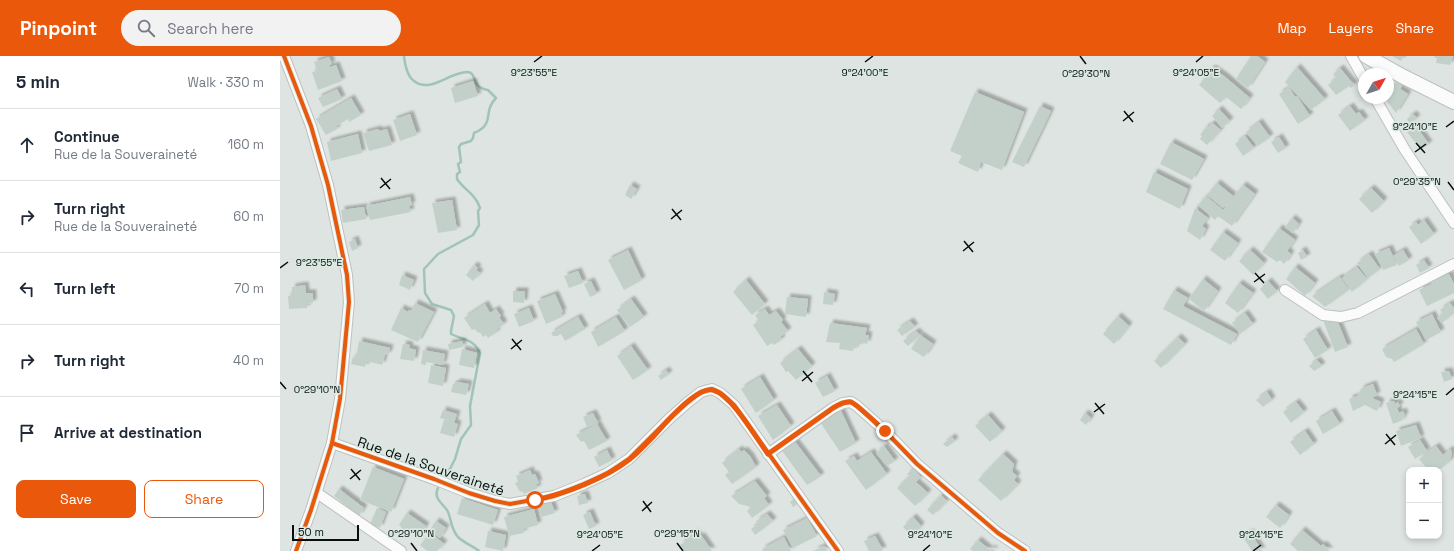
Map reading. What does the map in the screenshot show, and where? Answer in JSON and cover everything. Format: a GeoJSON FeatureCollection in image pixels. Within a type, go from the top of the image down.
{"type":"FeatureCollection","features":[{"type":"Feature","properties":{"kind":"street"},"geometry":{"type":"LineString","coordinates":[[284,56],[302,100],[320,155],[341,242],[347,275],[348,302],[340,399],[332,443],[317,493],[296,551]]}},
{"type":"Feature","properties":{"kind":"street"},"geometry":{"type":"LineString","coordinates":[[1351,56],[1358,68]]}},
{"type":"Feature","properties":{"kind":"street"},"geometry":{"type":"LineString","coordinates":[[1366,56],[1454,102]]}},
{"type":"Feature","properties":{"kind":"street"},"geometry":{"type":"LineString","coordinates":[[1378,104],[1405,150],[1454,223]]}},
{"type":"Feature","properties":{"kind":"street"},"geometry":{"type":"LineString","coordinates":[[1285,290],[1323,315],[1341,317],[1358,313],[1454,264]]}},
{"type":"Feature","properties":{"kind":"street","name":"Rue de la Souveraineté"},"geometry":{"type":"LineString","coordinates":[[332,443],[495,502],[510,504],[554,496],[608,473],[630,459],[687,402],[701,392],[712,390],[720,393],[734,405],[838,551]]}},
{"type":"Feature","properties":{"kind":"street"},"geometry":{"type":"LineString","coordinates":[[768,454],[833,408],[843,403],[851,402],[885,431],[917,464],[941,485],[998,532],[1025,551]]}},
{"type":"Feature","properties":{"kind":"street"},"geometry":{"type":"LineString","coordinates":[[317,493],[401,551]]}},
{"type":"Feature","properties":{"kind":"building"},"geometry":{"type":"Polygon","coordinates":[[[1251,56],[1257,56],[1265,62],[1248,88],[1236,79],[1251,56]]]}},
{"type":"Feature","properties":{"kind":"building"},"geometry":{"type":"Polygon","coordinates":[[[1392,56],[1404,56],[1401,61],[1392,56]]]}},
{"type":"Feature","properties":{"kind":"building"},"geometry":{"type":"Polygon","coordinates":[[[1435,56],[1453,56],[1450,65],[1436,63],[1437,58],[1434,58],[1435,56]]]}},
{"type":"Feature","properties":{"kind":"building"},"geometry":{"type":"Polygon","coordinates":[[[329,57],[332,64],[329,65],[330,67],[336,65],[342,81],[318,90],[312,72],[317,71],[314,62],[329,57]]]}},
{"type":"Feature","properties":{"kind":"building"},"geometry":{"type":"Polygon","coordinates":[[[1297,67],[1325,99],[1311,110],[1285,82],[1297,67]]]}},
{"type":"Feature","properties":{"kind":"building"},"geometry":{"type":"Polygon","coordinates":[[[1212,68],[1250,98],[1241,109],[1226,97],[1220,103],[1199,85],[1212,68]]]}},
{"type":"Feature","properties":{"kind":"building"},"geometry":{"type":"Polygon","coordinates":[[[1340,68],[1354,85],[1351,88],[1349,86],[1336,95],[1328,85],[1336,78],[1333,74],[1340,68]]]}},
{"type":"Feature","properties":{"kind":"building"},"geometry":{"type":"Polygon","coordinates":[[[1397,80],[1403,84],[1400,89],[1408,94],[1396,113],[1389,104],[1394,104],[1394,84],[1397,80]]]}},
{"type":"Feature","properties":{"kind":"building"},"geometry":{"type":"Polygon","coordinates":[[[473,81],[478,96],[455,103],[451,88],[473,81]]]}},
{"type":"Feature","properties":{"kind":"building"},"geometry":{"type":"Polygon","coordinates":[[[1289,87],[1295,97],[1297,96],[1310,116],[1298,124],[1279,94],[1289,87]]]}},
{"type":"Feature","properties":{"kind":"building"},"geometry":{"type":"Polygon","coordinates":[[[337,89],[342,99],[323,107],[318,98],[337,89]]]}},
{"type":"Feature","properties":{"kind":"building"},"geometry":{"type":"Polygon","coordinates":[[[975,92],[1024,112],[1002,170],[981,162],[978,172],[958,163],[962,156],[950,151],[975,92]]]}},
{"type":"Feature","properties":{"kind":"building"},"geometry":{"type":"Polygon","coordinates":[[[351,98],[361,115],[349,122],[348,119],[336,126],[337,129],[326,135],[316,119],[351,98]]]}},
{"type":"Feature","properties":{"kind":"building"},"geometry":{"type":"Polygon","coordinates":[[[1040,106],[1051,111],[1024,167],[1012,162],[1040,106]]]}},
{"type":"Feature","properties":{"kind":"building"},"geometry":{"type":"Polygon","coordinates":[[[1350,106],[1356,114],[1359,112],[1365,120],[1350,131],[1338,115],[1350,106]]]}},
{"type":"Feature","properties":{"kind":"building"},"geometry":{"type":"Polygon","coordinates":[[[1219,109],[1230,121],[1222,128],[1212,116],[1219,109]]]}},
{"type":"Feature","properties":{"kind":"building"},"geometry":{"type":"Polygon","coordinates":[[[410,114],[417,135],[400,141],[393,120],[410,114]]]}},
{"type":"Feature","properties":{"kind":"building"},"geometry":{"type":"Polygon","coordinates":[[[1413,114],[1417,118],[1410,124],[1407,119],[1413,114]]]}},
{"type":"Feature","properties":{"kind":"building"},"geometry":{"type":"Polygon","coordinates":[[[1259,122],[1270,137],[1258,146],[1246,132],[1259,122]]]}},
{"type":"Feature","properties":{"kind":"building"},"geometry":{"type":"Polygon","coordinates":[[[1212,123],[1221,130],[1207,145],[1200,139],[1202,136],[1200,135],[1207,126],[1208,127],[1212,123]]]}},
{"type":"Feature","properties":{"kind":"building"},"geometry":{"type":"Polygon","coordinates":[[[1415,125],[1429,144],[1421,150],[1407,132],[1415,125]]]}},
{"type":"Feature","properties":{"kind":"building"},"geometry":{"type":"Polygon","coordinates":[[[378,129],[379,131],[387,129],[392,145],[369,151],[363,133],[378,129]]]}},
{"type":"Feature","properties":{"kind":"building"},"geometry":{"type":"Polygon","coordinates":[[[358,134],[362,153],[331,161],[327,142],[358,134]]]}},
{"type":"Feature","properties":{"kind":"building"},"geometry":{"type":"Polygon","coordinates":[[[1245,136],[1254,148],[1243,156],[1235,144],[1245,136]]]}},
{"type":"Feature","properties":{"kind":"building"},"geometry":{"type":"Polygon","coordinates":[[[1279,137],[1286,148],[1278,153],[1271,142],[1279,137]]]}},
{"type":"Feature","properties":{"kind":"building"},"geometry":{"type":"Polygon","coordinates":[[[1171,142],[1204,159],[1192,180],[1160,164],[1171,142]]]}},
{"type":"Feature","properties":{"kind":"building"},"geometry":{"type":"Polygon","coordinates":[[[1154,172],[1188,189],[1180,209],[1146,192],[1154,172]]]}},
{"type":"Feature","properties":{"kind":"building"},"geometry":{"type":"Polygon","coordinates":[[[1217,183],[1233,196],[1223,208],[1207,195],[1217,183]]]}},
{"type":"Feature","properties":{"kind":"building"},"geometry":{"type":"Polygon","coordinates":[[[630,185],[637,189],[631,199],[625,195],[630,185]]]}},
{"type":"Feature","properties":{"kind":"building"},"geometry":{"type":"Polygon","coordinates":[[[1243,185],[1255,194],[1232,226],[1218,216],[1215,220],[1198,205],[1206,196],[1223,210],[1243,185]]]}},
{"type":"Feature","properties":{"kind":"building"},"geometry":{"type":"Polygon","coordinates":[[[1371,188],[1384,201],[1372,213],[1359,199],[1371,188]]]}},
{"type":"Feature","properties":{"kind":"building"},"geometry":{"type":"Polygon","coordinates":[[[410,197],[412,205],[409,206],[411,212],[370,220],[366,206],[410,197]]]}},
{"type":"Feature","properties":{"kind":"building"},"geometry":{"type":"Polygon","coordinates":[[[452,200],[457,230],[438,233],[432,203],[452,200]]]}},
{"type":"Feature","properties":{"kind":"building"},"geometry":{"type":"Polygon","coordinates":[[[364,207],[366,219],[343,223],[341,210],[364,207]]]}},
{"type":"Feature","properties":{"kind":"building"},"geometry":{"type":"Polygon","coordinates":[[[1195,208],[1208,218],[1202,226],[1206,229],[1200,240],[1187,231],[1195,208]]]}},
{"type":"Feature","properties":{"kind":"building"},"geometry":{"type":"Polygon","coordinates":[[[1292,218],[1299,224],[1293,233],[1285,227],[1292,218]]]}},
{"type":"Feature","properties":{"kind":"building"},"geometry":{"type":"Polygon","coordinates":[[[1424,220],[1434,234],[1421,244],[1409,227],[1416,222],[1418,225],[1424,220]]]}},
{"type":"Feature","properties":{"kind":"building"},"geometry":{"type":"Polygon","coordinates":[[[1279,228],[1295,240],[1287,251],[1291,254],[1284,264],[1280,260],[1277,262],[1262,252],[1279,228]]]}},
{"type":"Feature","properties":{"kind":"building"},"geometry":{"type":"Polygon","coordinates":[[[1223,232],[1238,243],[1225,261],[1210,250],[1223,232]]]}},
{"type":"Feature","properties":{"kind":"building"},"geometry":{"type":"Polygon","coordinates":[[[355,239],[358,248],[352,251],[349,242],[355,239]]]}},
{"type":"Feature","properties":{"kind":"building"},"geometry":{"type":"Polygon","coordinates":[[[1389,248],[1397,265],[1383,270],[1375,254],[1389,248]]]}},
{"type":"Feature","properties":{"kind":"building"},"geometry":{"type":"Polygon","coordinates":[[[628,250],[642,280],[624,290],[608,260],[628,250]]]}},
{"type":"Feature","properties":{"kind":"building"},"geometry":{"type":"Polygon","coordinates":[[[1250,250],[1264,263],[1253,275],[1239,261],[1250,250]]]}},
{"type":"Feature","properties":{"kind":"building"},"geometry":{"type":"Polygon","coordinates":[[[1303,250],[1307,257],[1301,260],[1298,253],[1303,250]]]}},
{"type":"Feature","properties":{"kind":"building"},"geometry":{"type":"Polygon","coordinates":[[[1403,250],[1409,260],[1399,266],[1393,256],[1403,250]]]}},
{"type":"Feature","properties":{"kind":"building"},"geometry":{"type":"Polygon","coordinates":[[[1369,254],[1380,269],[1368,278],[1357,263],[1369,254]]]}},
{"type":"Feature","properties":{"kind":"building"},"geometry":{"type":"Polygon","coordinates":[[[1424,260],[1429,268],[1420,273],[1416,265],[1424,260]]]}},
{"type":"Feature","properties":{"kind":"building"},"geometry":{"type":"Polygon","coordinates":[[[474,265],[478,268],[476,270],[480,273],[473,281],[466,275],[474,265]]]}},
{"type":"Feature","properties":{"kind":"building"},"geometry":{"type":"Polygon","coordinates":[[[1295,267],[1315,283],[1305,296],[1286,279],[1295,267]]]}},
{"type":"Feature","properties":{"kind":"building"},"geometry":{"type":"Polygon","coordinates":[[[1357,267],[1367,279],[1352,292],[1342,278],[1357,267]]]}},
{"type":"Feature","properties":{"kind":"building"},"geometry":{"type":"Polygon","coordinates":[[[578,271],[583,283],[569,288],[564,276],[578,271]]]}},
{"type":"Feature","properties":{"kind":"building"},"geometry":{"type":"Polygon","coordinates":[[[1449,274],[1454,284],[1454,293],[1427,306],[1419,290],[1432,284],[1430,280],[1436,276],[1438,278],[1449,274]]]}},
{"type":"Feature","properties":{"kind":"building"},"geometry":{"type":"Polygon","coordinates":[[[402,275],[414,280],[410,290],[399,285],[402,275]]]}},
{"type":"Feature","properties":{"kind":"building"},"geometry":{"type":"Polygon","coordinates":[[[1340,277],[1349,290],[1325,307],[1312,296],[1340,277]]]}},
{"type":"Feature","properties":{"kind":"building"},"geometry":{"type":"Polygon","coordinates":[[[1203,279],[1218,291],[1204,311],[1189,299],[1203,279]]]}},
{"type":"Feature","properties":{"kind":"building"},"geometry":{"type":"Polygon","coordinates":[[[746,280],[765,304],[752,315],[733,292],[746,280]]]}},
{"type":"Feature","properties":{"kind":"building"},"geometry":{"type":"Polygon","coordinates":[[[591,281],[597,294],[590,297],[584,284],[591,281]]]}},
{"type":"Feature","properties":{"kind":"building"},"geometry":{"type":"Polygon","coordinates":[[[1268,281],[1277,291],[1268,299],[1260,289],[1268,281]]]}},
{"type":"Feature","properties":{"kind":"building"},"geometry":{"type":"Polygon","coordinates":[[[1239,283],[1253,293],[1238,313],[1225,303],[1239,283]]]}},
{"type":"Feature","properties":{"kind":"building"},"geometry":{"type":"Polygon","coordinates":[[[305,285],[306,293],[313,293],[313,303],[307,304],[307,308],[289,309],[288,296],[292,295],[292,287],[305,285]]]}},
{"type":"Feature","properties":{"kind":"building"},"geometry":{"type":"Polygon","coordinates":[[[1174,290],[1188,298],[1183,306],[1237,334],[1231,345],[1163,309],[1174,290]]]}},
{"type":"Feature","properties":{"kind":"building"},"geometry":{"type":"Polygon","coordinates":[[[513,291],[525,291],[524,303],[513,302],[513,291]]]}},
{"type":"Feature","properties":{"kind":"building"},"geometry":{"type":"Polygon","coordinates":[[[824,292],[835,294],[833,305],[823,304],[824,292]]]}},
{"type":"Feature","properties":{"kind":"building"},"geometry":{"type":"Polygon","coordinates":[[[555,294],[563,312],[561,313],[562,317],[546,324],[537,301],[555,294]]]}},
{"type":"Feature","properties":{"kind":"building"},"geometry":{"type":"Polygon","coordinates":[[[787,297],[808,299],[806,317],[785,314],[787,297]]]}},
{"type":"Feature","properties":{"kind":"building"},"geometry":{"type":"Polygon","coordinates":[[[631,299],[644,317],[630,327],[617,310],[631,299]]]}},
{"type":"Feature","properties":{"kind":"building"},"geometry":{"type":"Polygon","coordinates":[[[415,303],[434,312],[418,342],[391,330],[401,308],[408,312],[409,310],[411,311],[415,303]]]}},
{"type":"Feature","properties":{"kind":"building"},"geometry":{"type":"Polygon","coordinates":[[[1450,303],[1454,308],[1454,313],[1442,323],[1437,318],[1443,313],[1440,310],[1450,303]]]}},
{"type":"Feature","properties":{"kind":"building"},"geometry":{"type":"Polygon","coordinates":[[[485,304],[490,313],[496,309],[504,324],[496,330],[497,332],[488,338],[486,335],[483,337],[480,332],[478,333],[475,329],[472,330],[464,318],[485,304]]]}},
{"type":"Feature","properties":{"kind":"building"},"geometry":{"type":"Polygon","coordinates":[[[529,308],[534,321],[519,327],[514,314],[529,308]]]}},
{"type":"Feature","properties":{"kind":"building"},"geometry":{"type":"Polygon","coordinates":[[[765,309],[769,315],[776,311],[783,320],[781,322],[788,331],[780,337],[782,339],[774,345],[772,343],[767,346],[753,325],[759,321],[755,315],[765,309]]]}},
{"type":"Feature","properties":{"kind":"building"},"geometry":{"type":"Polygon","coordinates":[[[1245,313],[1253,324],[1240,334],[1232,323],[1245,313]]]}},
{"type":"Feature","properties":{"kind":"building"},"geometry":{"type":"Polygon","coordinates":[[[1432,314],[1441,332],[1426,340],[1416,322],[1432,314]]]}},
{"type":"Feature","properties":{"kind":"building"},"geometry":{"type":"Polygon","coordinates":[[[1118,316],[1129,326],[1114,344],[1103,334],[1118,316]]]}},
{"type":"Feature","properties":{"kind":"building"},"geometry":{"type":"Polygon","coordinates":[[[578,317],[585,329],[565,341],[561,334],[553,336],[551,333],[578,317]]]}},
{"type":"Feature","properties":{"kind":"building"},"geometry":{"type":"Polygon","coordinates":[[[616,317],[625,331],[598,347],[591,332],[616,317]]]}},
{"type":"Feature","properties":{"kind":"building"},"geometry":{"type":"Polygon","coordinates":[[[1333,317],[1334,321],[1337,320],[1348,347],[1335,352],[1323,320],[1333,317]]]}},
{"type":"Feature","properties":{"kind":"building"},"geometry":{"type":"Polygon","coordinates":[[[910,321],[915,327],[902,336],[897,330],[910,321]]]}},
{"type":"Feature","properties":{"kind":"building"},"geometry":{"type":"Polygon","coordinates":[[[830,323],[867,328],[865,335],[869,335],[867,344],[860,342],[859,347],[854,346],[853,351],[839,349],[840,343],[826,342],[830,323]]]}},
{"type":"Feature","properties":{"kind":"building"},"geometry":{"type":"Polygon","coordinates":[[[1416,329],[1424,344],[1394,362],[1392,359],[1386,357],[1382,349],[1416,329]]]}},
{"type":"Feature","properties":{"kind":"building"},"geometry":{"type":"Polygon","coordinates":[[[1316,330],[1328,350],[1315,358],[1303,339],[1316,330]]]}},
{"type":"Feature","properties":{"kind":"building"},"geometry":{"type":"Polygon","coordinates":[[[916,331],[920,335],[908,346],[903,341],[916,331]]]}},
{"type":"Feature","properties":{"kind":"building"},"geometry":{"type":"Polygon","coordinates":[[[920,335],[933,344],[924,357],[911,349],[920,335]]]}},
{"type":"Feature","properties":{"kind":"building"},"geometry":{"type":"Polygon","coordinates":[[[1178,337],[1185,344],[1161,368],[1154,361],[1178,337]]]}},
{"type":"Feature","properties":{"kind":"building"},"geometry":{"type":"Polygon","coordinates":[[[359,341],[390,348],[388,355],[385,355],[382,365],[367,361],[365,367],[351,364],[353,357],[356,358],[359,341]]]}},
{"type":"Feature","properties":{"kind":"building"},"geometry":{"type":"Polygon","coordinates":[[[462,341],[463,347],[449,350],[448,344],[462,341]]]}},
{"type":"Feature","properties":{"kind":"building"},"geometry":{"type":"Polygon","coordinates":[[[403,344],[410,345],[409,348],[416,350],[414,361],[400,359],[403,344]]]}},
{"type":"Feature","properties":{"kind":"building"},"geometry":{"type":"Polygon","coordinates":[[[631,346],[648,370],[633,380],[617,356],[631,346]]]}},
{"type":"Feature","properties":{"kind":"building"},"geometry":{"type":"Polygon","coordinates":[[[462,349],[477,353],[474,368],[459,365],[462,349]]]}},
{"type":"Feature","properties":{"kind":"building"},"geometry":{"type":"Polygon","coordinates":[[[798,349],[812,366],[796,380],[788,371],[786,372],[780,363],[798,349]]]}},
{"type":"Feature","properties":{"kind":"building"},"geometry":{"type":"Polygon","coordinates":[[[423,350],[445,354],[443,365],[426,362],[426,365],[421,364],[423,350]]]}},
{"type":"Feature","properties":{"kind":"building"},"geometry":{"type":"Polygon","coordinates":[[[1317,360],[1322,366],[1314,371],[1309,366],[1317,360]]]}},
{"type":"Feature","properties":{"kind":"building"},"geometry":{"type":"Polygon","coordinates":[[[431,365],[446,368],[443,386],[428,383],[431,365]]]}},
{"type":"Feature","properties":{"kind":"building"},"geometry":{"type":"Polygon","coordinates":[[[666,370],[669,374],[661,380],[658,376],[666,370]]]}},
{"type":"Feature","properties":{"kind":"building"},"geometry":{"type":"Polygon","coordinates":[[[1449,371],[1452,379],[1444,382],[1441,372],[1449,371]]]}},
{"type":"Feature","properties":{"kind":"building"},"geometry":{"type":"Polygon","coordinates":[[[827,376],[835,391],[823,397],[815,383],[827,376]]]}},
{"type":"Feature","properties":{"kind":"building"},"geometry":{"type":"Polygon","coordinates":[[[760,377],[774,400],[756,413],[741,389],[760,377]]]}},
{"type":"Feature","properties":{"kind":"building"},"geometry":{"type":"Polygon","coordinates":[[[457,382],[469,384],[466,395],[451,392],[453,384],[456,384],[457,382]]]}},
{"type":"Feature","properties":{"kind":"building"},"geometry":{"type":"Polygon","coordinates":[[[1373,384],[1377,395],[1372,398],[1381,402],[1377,411],[1365,405],[1353,411],[1349,399],[1357,396],[1362,388],[1373,384]]]}},
{"type":"Feature","properties":{"kind":"building"},"geometry":{"type":"Polygon","coordinates":[[[1267,392],[1272,400],[1263,407],[1256,400],[1267,392]]]}},
{"type":"Feature","properties":{"kind":"building"},"geometry":{"type":"Polygon","coordinates":[[[1394,401],[1395,404],[1398,402],[1400,406],[1397,408],[1399,413],[1403,411],[1405,416],[1402,418],[1403,420],[1393,424],[1386,403],[1394,401]]]}},
{"type":"Feature","properties":{"kind":"building"},"geometry":{"type":"Polygon","coordinates":[[[1296,402],[1304,412],[1291,423],[1283,412],[1296,402]]]}},
{"type":"Feature","properties":{"kind":"building"},"geometry":{"type":"Polygon","coordinates":[[[777,405],[791,426],[773,440],[758,416],[777,405]]]}},
{"type":"Feature","properties":{"kind":"building"},"geometry":{"type":"Polygon","coordinates":[[[443,410],[457,414],[454,423],[458,424],[454,437],[440,433],[444,420],[449,421],[440,418],[443,410]]]}},
{"type":"Feature","properties":{"kind":"building"},"geometry":{"type":"Polygon","coordinates":[[[841,411],[856,443],[840,452],[820,422],[841,411]]]}},
{"type":"Feature","properties":{"kind":"building"},"geometry":{"type":"Polygon","coordinates":[[[1332,411],[1340,424],[1323,434],[1316,421],[1332,411]]]}},
{"type":"Feature","properties":{"kind":"building"},"geometry":{"type":"Polygon","coordinates":[[[593,413],[598,423],[587,427],[583,417],[593,413]]]}},
{"type":"Feature","properties":{"kind":"building"},"geometry":{"type":"Polygon","coordinates":[[[1085,413],[1091,418],[1086,425],[1080,420],[1085,413]]]}},
{"type":"Feature","properties":{"kind":"building"},"geometry":{"type":"Polygon","coordinates":[[[988,415],[1002,431],[990,442],[975,426],[988,415]]]}},
{"type":"Feature","properties":{"kind":"building"},"geometry":{"type":"Polygon","coordinates":[[[597,424],[607,441],[589,450],[584,441],[581,442],[576,435],[597,424]]]}},
{"type":"Feature","properties":{"kind":"building"},"geometry":{"type":"Polygon","coordinates":[[[1416,425],[1421,438],[1401,446],[1396,431],[1416,425]]]}},
{"type":"Feature","properties":{"kind":"building"},"geometry":{"type":"Polygon","coordinates":[[[1305,431],[1314,444],[1300,455],[1290,442],[1305,431]]]}},
{"type":"Feature","properties":{"kind":"building"},"geometry":{"type":"Polygon","coordinates":[[[952,437],[955,441],[947,447],[943,444],[952,437]]]}},
{"type":"Feature","properties":{"kind":"building"},"geometry":{"type":"Polygon","coordinates":[[[793,439],[821,476],[807,485],[780,448],[793,439]]]}},
{"type":"Feature","properties":{"kind":"building"},"geometry":{"type":"Polygon","coordinates":[[[1420,440],[1427,451],[1415,459],[1408,447],[1420,440]]]}},
{"type":"Feature","properties":{"kind":"building"},"geometry":{"type":"Polygon","coordinates":[[[884,446],[895,461],[887,466],[876,453],[884,446]]]}},
{"type":"Feature","properties":{"kind":"building"},"geometry":{"type":"Polygon","coordinates":[[[1436,446],[1443,455],[1450,449],[1452,452],[1450,461],[1442,468],[1426,467],[1419,459],[1436,446]]]}},
{"type":"Feature","properties":{"kind":"building"},"geometry":{"type":"Polygon","coordinates":[[[739,449],[741,452],[744,450],[750,456],[756,467],[732,484],[725,475],[729,472],[722,463],[739,449]]]}},
{"type":"Feature","properties":{"kind":"building"},"geometry":{"type":"Polygon","coordinates":[[[607,450],[612,460],[599,467],[594,457],[607,450]]]}},
{"type":"Feature","properties":{"kind":"building"},"geometry":{"type":"Polygon","coordinates":[[[871,452],[887,474],[866,490],[845,461],[854,456],[857,461],[871,452]]]}},
{"type":"Feature","properties":{"kind":"building"},"geometry":{"type":"Polygon","coordinates":[[[1003,454],[1014,464],[1012,472],[1017,476],[1014,480],[1018,484],[1001,501],[978,480],[1003,454]]]}},
{"type":"Feature","properties":{"kind":"building"},"geometry":{"type":"Polygon","coordinates":[[[373,467],[404,479],[391,512],[360,500],[373,467]]]}},
{"type":"Feature","properties":{"kind":"building"},"geometry":{"type":"Polygon","coordinates":[[[913,468],[921,477],[916,482],[928,493],[915,506],[897,488],[910,476],[907,474],[913,468]]]}},
{"type":"Feature","properties":{"kind":"building"},"geometry":{"type":"Polygon","coordinates":[[[530,470],[532,475],[535,474],[539,483],[536,484],[538,488],[524,494],[522,491],[520,492],[515,483],[518,482],[516,476],[530,470]]]}},
{"type":"Feature","properties":{"kind":"building"},"geometry":{"type":"Polygon","coordinates":[[[755,481],[767,496],[764,498],[769,505],[752,518],[747,511],[751,507],[739,504],[731,496],[755,481]]]}},
{"type":"Feature","properties":{"kind":"building"},"geometry":{"type":"Polygon","coordinates":[[[339,489],[364,508],[359,516],[334,496],[339,489]]]}},
{"type":"Feature","properties":{"kind":"building"},"geometry":{"type":"Polygon","coordinates":[[[585,494],[588,503],[579,505],[577,496],[585,494]]]}},
{"type":"Feature","properties":{"kind":"building"},"geometry":{"type":"Polygon","coordinates":[[[941,495],[947,501],[933,515],[927,510],[941,495]]]}},
{"type":"Feature","properties":{"kind":"building"},"geometry":{"type":"Polygon","coordinates":[[[462,498],[498,510],[493,525],[457,514],[462,498]]]}},
{"type":"Feature","properties":{"kind":"building"},"geometry":{"type":"Polygon","coordinates":[[[795,498],[799,503],[793,507],[790,502],[795,498]]]}},
{"type":"Feature","properties":{"kind":"building"},"geometry":{"type":"Polygon","coordinates":[[[551,502],[555,513],[542,517],[538,507],[551,502]]]}},
{"type":"Feature","properties":{"kind":"building"},"geometry":{"type":"Polygon","coordinates":[[[1276,505],[1289,515],[1280,528],[1266,517],[1276,505]]]}},
{"type":"Feature","properties":{"kind":"building"},"geometry":{"type":"Polygon","coordinates":[[[377,508],[386,512],[380,528],[370,524],[377,508]]]}},
{"type":"Feature","properties":{"kind":"building"},"geometry":{"type":"Polygon","coordinates":[[[534,509],[538,525],[523,529],[524,533],[509,536],[504,517],[534,509]]]}},
{"type":"Feature","properties":{"kind":"building"},"geometry":{"type":"Polygon","coordinates":[[[590,512],[596,526],[589,529],[583,515],[590,512]]]}},
{"type":"Feature","properties":{"kind":"building"},"geometry":{"type":"Polygon","coordinates":[[[407,513],[426,526],[418,538],[410,532],[408,535],[400,530],[402,528],[399,525],[407,513]]]}},
{"type":"Feature","properties":{"kind":"building"},"geometry":{"type":"Polygon","coordinates":[[[767,514],[773,521],[755,535],[751,529],[758,524],[756,521],[767,514]]]}},
{"type":"Feature","properties":{"kind":"building"},"geometry":{"type":"Polygon","coordinates":[[[913,517],[921,526],[912,536],[903,527],[913,517]]]}},
{"type":"Feature","properties":{"kind":"building"},"geometry":{"type":"Polygon","coordinates":[[[807,518],[817,536],[793,548],[783,530],[807,518]]]}},
{"type":"Feature","properties":{"kind":"building"},"geometry":{"type":"Polygon","coordinates":[[[436,521],[446,528],[440,538],[429,531],[436,521]]]}},
{"type":"Feature","properties":{"kind":"building"},"geometry":{"type":"Polygon","coordinates":[[[1302,530],[1321,546],[1323,544],[1330,551],[1298,551],[1290,544],[1302,530]]]}},
{"type":"Feature","properties":{"kind":"building"},"geometry":{"type":"Polygon","coordinates":[[[488,531],[506,535],[503,551],[485,547],[488,531]]]}},
{"type":"Feature","properties":{"kind":"building"},"geometry":{"type":"Polygon","coordinates":[[[695,532],[700,538],[701,535],[712,551],[682,551],[683,550],[680,545],[685,542],[684,539],[695,532]]]}},
{"type":"Feature","properties":{"kind":"building"},"geometry":{"type":"Polygon","coordinates":[[[1250,532],[1262,551],[1252,551],[1243,537],[1250,532]]]}},
{"type":"Feature","properties":{"kind":"building"},"geometry":{"type":"Polygon","coordinates":[[[431,533],[444,544],[437,551],[427,551],[420,545],[431,533]]]}},
{"type":"Feature","properties":{"kind":"building"},"geometry":{"type":"Polygon","coordinates":[[[875,536],[883,550],[869,551],[864,541],[875,536]]]}},
{"type":"Feature","properties":{"kind":"building"},"geometry":{"type":"Polygon","coordinates":[[[784,537],[791,551],[763,551],[762,549],[784,537]]]}},
{"type":"Feature","properties":{"kind":"building"},"geometry":{"type":"Polygon","coordinates":[[[978,540],[990,550],[992,548],[995,551],[973,551],[970,549],[978,540]]]}},
{"type":"Feature","properties":{"kind":"building"},"geometry":{"type":"Polygon","coordinates":[[[824,546],[828,551],[813,551],[824,546]]]}},
{"type":"Feature","properties":{"kind":"waterway"},"geometry":{"type":"LineString","coordinates":[[404,56],[408,73],[414,81],[420,84],[433,84],[454,75],[467,72],[472,75],[476,83],[482,89],[488,90],[496,98],[490,108],[485,126],[474,133],[471,141],[461,144],[459,147],[461,162],[458,164],[460,172],[457,174],[457,179],[473,195],[478,203],[480,208],[478,211],[479,225],[473,235],[438,254],[424,269],[425,293],[432,304],[451,310],[454,316],[451,334],[468,340],[478,348],[480,353],[470,406],[471,425],[461,439],[455,459],[445,476]]}},
{"type":"Feature","properties":{"kind":"waterway"},"geometry":{"type":"LineString","coordinates":[[438,488],[437,498],[447,510],[455,534],[479,551]]}},
{"type":"Feature","properties":{"kind":"cycle path"},"geometry":{"type":"LineString","coordinates":[[284,56],[311,126],[328,185],[347,275],[349,302],[340,399],[332,443],[311,510],[296,551]]}},
{"type":"Feature","properties":{"kind":"cycle path"},"geometry":{"type":"LineString","coordinates":[[332,443],[469,493],[510,504],[554,496],[608,473],[629,459],[687,403],[701,392],[712,389],[720,393],[734,405],[838,551]]}},
{"type":"Feature","properties":{"kind":"cycle path"},"geometry":{"type":"LineString","coordinates":[[768,454],[833,408],[843,403],[851,402],[885,431],[917,464],[998,533],[1025,551]]}},
{"type":"Feature","properties":{"kind":"route"},"geometry":{"type":"LineString","coordinates":[[535,500],[554,496],[584,484],[608,473],[630,459],[670,418],[687,402],[701,392],[712,390],[720,393],[734,405],[768,454],[833,408],[843,403],[851,402],[885,431]]}}]}
